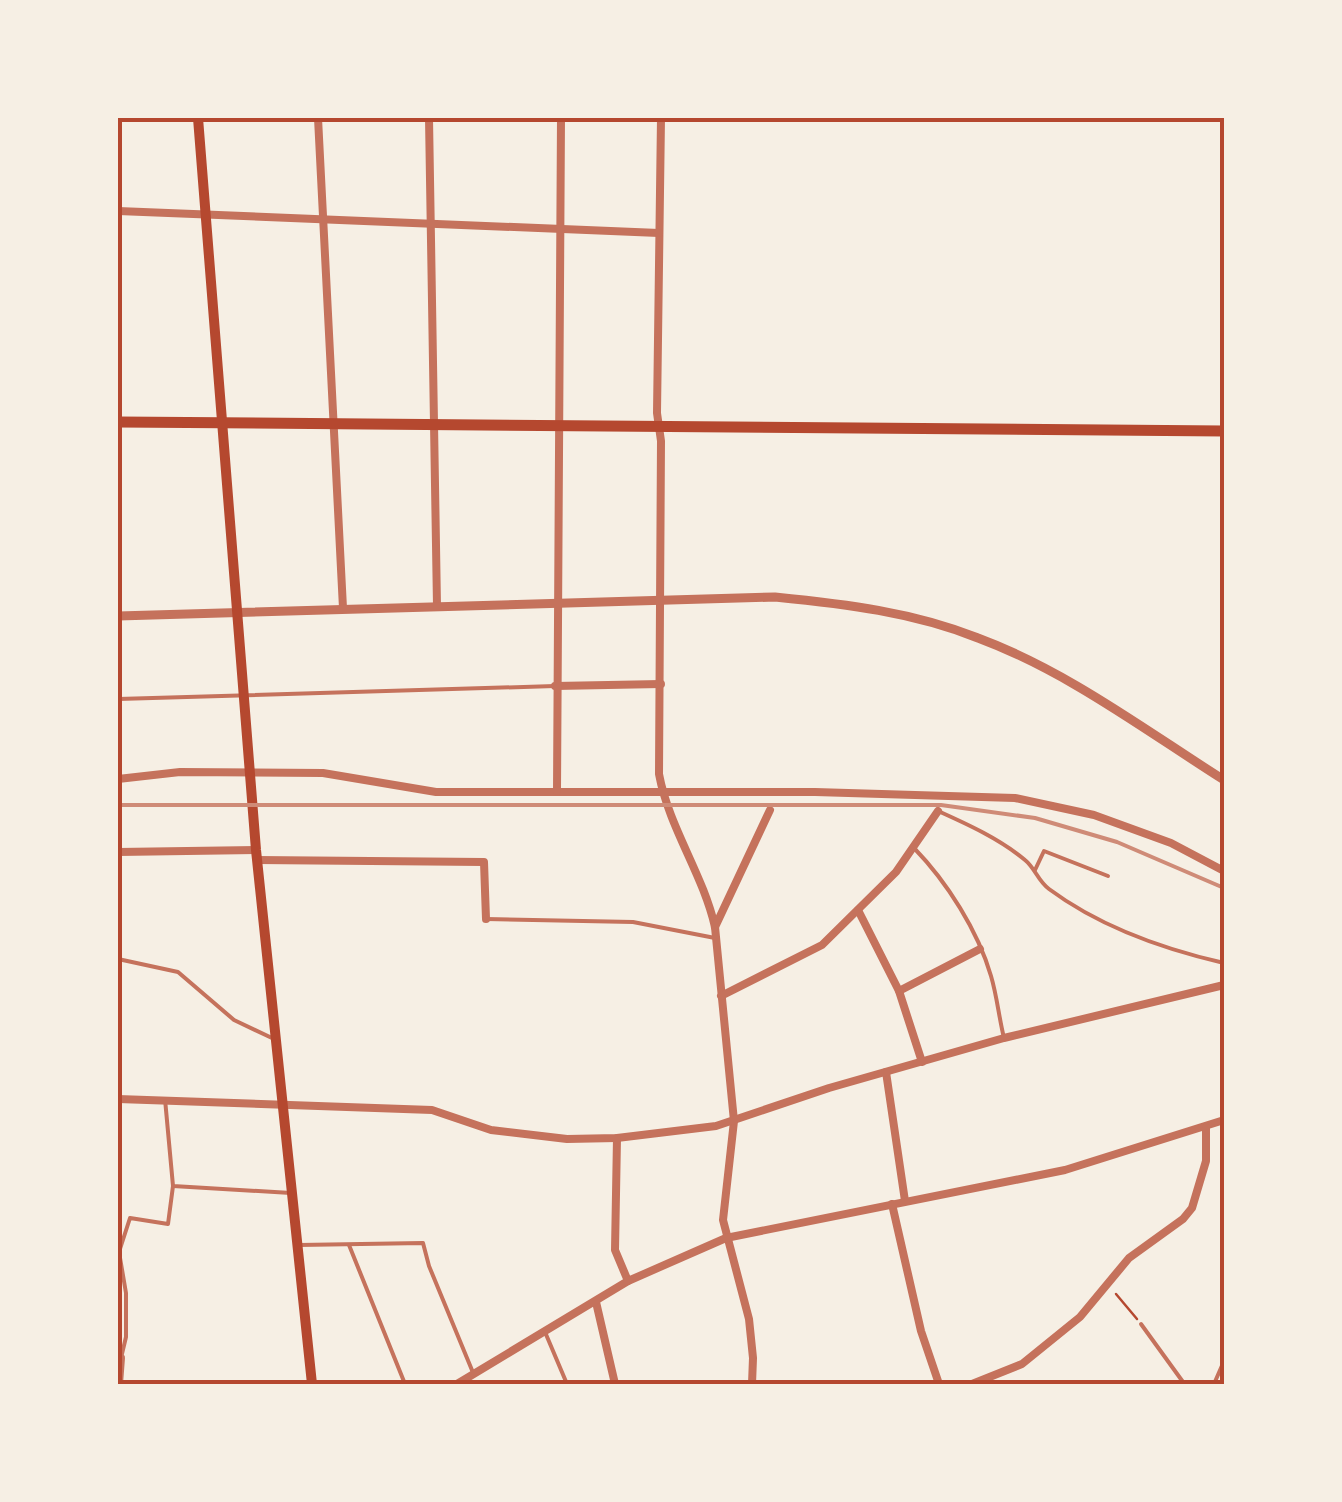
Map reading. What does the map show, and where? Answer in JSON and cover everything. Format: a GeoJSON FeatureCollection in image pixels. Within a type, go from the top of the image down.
{"type":"FeatureCollection","features":[{"type":"Feature","properties":{"kind":"main road"},"geometry":{"type":"LineString","coordinates":[[198,118],[257,855],[312,1384]]}},
{"type":"Feature","properties":{"kind":"main road"},"geometry":{"type":"LineString","coordinates":[[118,422],[1224,431]]}},
{"type":"Feature","properties":{"kind":"street"},"geometry":{"type":"LineString","coordinates":[[318,118],[343,608]]}},
{"type":"Feature","properties":{"kind":"street"},"geometry":{"type":"LineString","coordinates":[[429,118],[438,606]]}},
{"type":"Feature","properties":{"kind":"street"},"geometry":{"type":"LineString","coordinates":[[557,791],[561,118]]}},
{"type":"Feature","properties":{"kind":"street"},"geometry":{"type":"LineString","coordinates":[[661,118],[659,774],[662,791],[710,905],[715,927],[734,1121],[724,1220],[748,1320],[752,1384]]}},
{"type":"Feature","properties":{"kind":"street"},"geometry":{"type":"LineString","coordinates":[[118,211],[659,233]]}},
{"type":"Feature","properties":{"kind":"street"},"geometry":{"type":"LineString","coordinates":[[118,616],[776,597],[857,606],[921,619],[978,637],[1026,659],[1078,687],[1224,780]]}},
{"type":"Feature","properties":{"kind":"street"},"geometry":{"type":"LineString","coordinates":[[556,686],[661,684]]}},
{"type":"Feature","properties":{"kind":"street"},"geometry":{"type":"LineString","coordinates":[[118,779],[180,772],[323,773],[436,792],[662,791],[1015,798],[1094,815],[1171,843],[1224,871]]}},
{"type":"Feature","properties":{"kind":"street"},"geometry":{"type":"LineString","coordinates":[[715,927],[770,810]]}},
{"type":"Feature","properties":{"kind":"street"},"geometry":{"type":"LineString","coordinates":[[721,996],[810,954],[858,910],[914,848],[938,811]]}},
{"type":"Feature","properties":{"kind":"street"},"geometry":{"type":"LineString","coordinates":[[118,852],[484,862],[486,919]]}},
{"type":"Feature","properties":{"kind":"street"},"geometry":{"type":"LineString","coordinates":[[858,910],[899,992],[922,1062]]}},
{"type":"Feature","properties":{"kind":"street"},"geometry":{"type":"LineString","coordinates":[[899,992],[980,948]]}},
{"type":"Feature","properties":{"kind":"street"},"geometry":{"type":"LineString","coordinates":[[118,1099],[432,1110],[491,1130],[567,1139],[618,1138],[716,1126],[1004,1038],[1224,986]]}},
{"type":"Feature","properties":{"kind":"street"},"geometry":{"type":"LineString","coordinates":[[886,1072],[905,1201]]}},
{"type":"Feature","properties":{"kind":"street"},"geometry":{"type":"LineString","coordinates":[[457,1384],[628,1281],[726,1238],[1065,1170],[1224,1120]]}},
{"type":"Feature","properties":{"kind":"street"},"geometry":{"type":"LineString","coordinates":[[972,1384],[1022,1364],[1080,1317],[1129,1258],[1182,1219],[1192,1208],[1206,1161],[1206,1128]]}},
{"type":"Feature","properties":{"kind":"street"},"geometry":{"type":"LineString","coordinates":[[618,1138],[615,1250],[628,1281]]}},
{"type":"Feature","properties":{"kind":"street"},"geometry":{"type":"LineString","coordinates":[[892,1204],[921,1331],[939,1384]]}},
{"type":"Feature","properties":{"kind":"street"},"geometry":{"type":"LineString","coordinates":[[596,1302],[616,1384]]}},
{"type":"Feature","properties":{"kind":"street"},"geometry":{"type":"LineString","coordinates":[[119,1384],[121,1358]]}},
{"type":"Feature","properties":{"kind":"lane"},"geometry":{"type":"LineString","coordinates":[[118,699],[556,686]]}},
{"type":"Feature","properties":{"kind":"lane"},"geometry":{"type":"LineString","coordinates":[[938,811],[972,826],[1025,859],[1046,888],[1104,921],[1171,951],[1224,963]]}},
{"type":"Feature","properties":{"kind":"lane"},"geometry":{"type":"LineString","coordinates":[[914,848],[934,868],[980,948],[1004,1038]]}},
{"type":"Feature","properties":{"kind":"lane"},"geometry":{"type":"LineString","coordinates":[[1034,870],[1044,851],[1108,876]]}},
{"type":"Feature","properties":{"kind":"lane"},"geometry":{"type":"LineString","coordinates":[[486,919],[633,922],[716,938]]}},
{"type":"Feature","properties":{"kind":"lane"},"geometry":{"type":"LineString","coordinates":[[118,959],[178,972],[192,988],[234,1020],[277,1040]]}},
{"type":"Feature","properties":{"kind":"lane"},"geometry":{"type":"LineString","coordinates":[[121,1358],[126,1337],[126,1293],[119,1252],[130,1218],[168,1224],[173,1186],[165,1100]]}},
{"type":"Feature","properties":{"kind":"lane"},"geometry":{"type":"LineString","coordinates":[[173,1186],[292,1193]]}},
{"type":"Feature","properties":{"kind":"lane"},"geometry":{"type":"LineString","coordinates":[[297,1246],[423,1243],[474,1375]]}},
{"type":"Feature","properties":{"kind":"lane"},"geometry":{"type":"LineString","coordinates":[[349,1244],[405,1384]]}},
{"type":"Feature","properties":{"kind":"lane"},"geometry":{"type":"LineString","coordinates":[[1141,1324],[1181,1383],[1198,1384]]}},
{"type":"Feature","properties":{"kind":"lane"},"geometry":{"type":"LineString","coordinates":[[545,1332],[567,1384]]}},
{"type":"Feature","properties":{"kind":"lane"},"geometry":{"type":"LineString","coordinates":[[1214,1384],[1224,1361]]}},
{"type":"Feature","properties":{"kind":"path"},"geometry":{"type":"LineString","coordinates":[[1108,1284],[1141,1324]]}},
{"type":"Feature","properties":{"kind":"railway"},"geometry":{"type":"LineString","coordinates":[[118,805],[941,805],[1035,818],[1117,842],[1224,888]]}}]}
